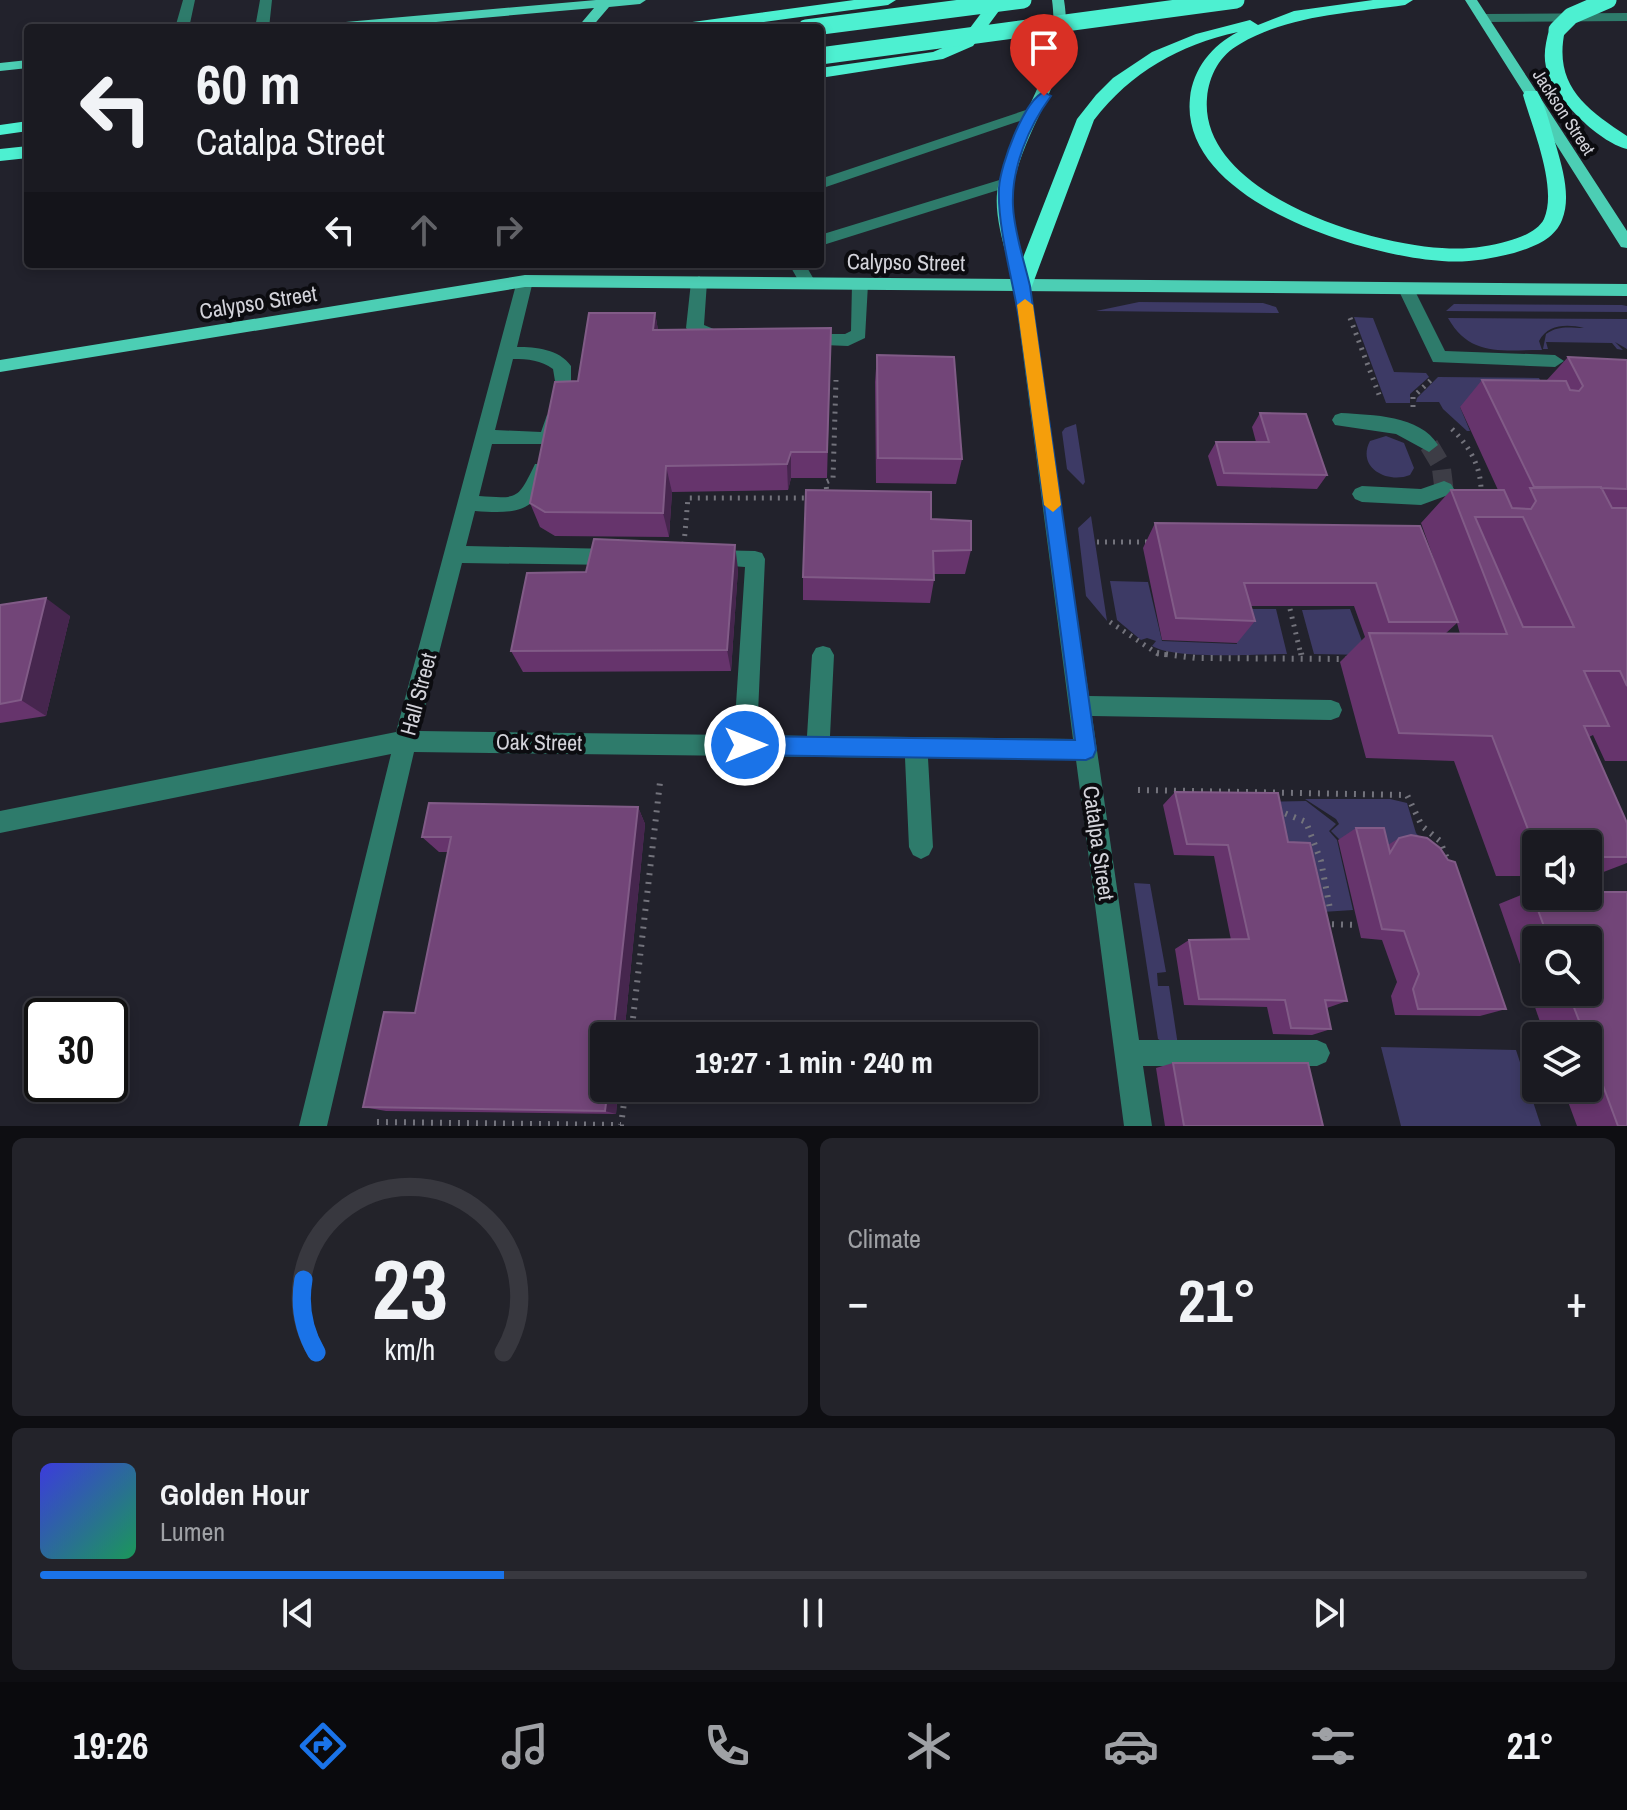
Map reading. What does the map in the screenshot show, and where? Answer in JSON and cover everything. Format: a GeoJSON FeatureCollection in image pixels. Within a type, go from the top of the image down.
{"type":"FeatureCollection","features":[{"type":"Feature","properties":{"kind":"highway"},"geometry":{"type":"LineString","coordinates":[[715,24],[888,0]]}},
{"type":"Feature","properties":{"kind":"highway"},"geometry":{"type":"LineString","coordinates":[[978,0],[985,20]]}},
{"type":"Feature","properties":{"kind":"highway"},"geometry":{"type":"LineString","coordinates":[[824,72],[937,56],[967,43],[999,0]]}},
{"type":"Feature","properties":{"kind":"highway"},"geometry":{"type":"LineString","coordinates":[[824,26],[1023,0]]}},
{"type":"Feature","properties":{"kind":"highway"},"geometry":{"type":"LineString","coordinates":[[824,55],[1236,0]]}},
{"type":"Feature","properties":{"kind":"highway"},"geometry":{"type":"LineString","coordinates":[[1608,0],[1571,16],[1557,30],[1550,57],[1559,81],[1574,103],[1597,124],[1627,144]]}},
{"type":"Feature","properties":{"kind":"highway"},"geometry":{"type":"LineString","coordinates":[[1022,286],[1086,119],[1100,98],[1163,50],[1202,35],[1309,13],[1398,1]]}},
{"type":"Feature","properties":{"kind":"highway"},"geometry":{"type":"LineString","coordinates":[[1309,13],[1234,41],[1216,56],[1199,88],[1197,114],[1205,141],[1227,169],[1258,196],[1346,236],[1397,250],[1442,257],[1513,248],[1540,235],[1552,220],[1556,198],[1552,165],[1531,95]]}},
{"type":"Feature","properties":{"kind":"highway"},"geometry":{"type":"LineString","coordinates":[[0,130],[24,127]]}},
{"type":"Feature","properties":{"kind":"highway"},"geometry":{"type":"LineString","coordinates":[[0,155],[24,152]]}},
{"type":"Feature","properties":{"kind":"highway"},"geometry":{"type":"LineString","coordinates":[[0,165],[24,162]]}},
{"type":"Feature","properties":{"kind":"main road"},"geometry":{"type":"LineString","coordinates":[[361,24],[541,5],[640,0]]}},
{"type":"Feature","properties":{"kind":"main road","name":"Catalpa Street"},"geometry":{"type":"LineString","coordinates":[[1022,286],[1005,209],[1006,183],[1032,112],[1044,96],[1056,62],[1060,13],[1058,0]]}},
{"type":"Feature","properties":{"kind":"main road","name":"Jackson Street"},"geometry":{"type":"LineString","coordinates":[[1471,0],[1627,243]]}},
{"type":"Feature","properties":{"kind":"main road"},"geometry":{"type":"LineString","coordinates":[[587,24],[606,2]]}},
{"type":"Feature","properties":{"kind":"main road"},"geometry":{"type":"LineString","coordinates":[[0,67],[24,64]]}},
{"type":"Feature","properties":{"kind":"main road","name":"Calypso Street"},"geometry":{"type":"LineString","coordinates":[[0,366],[526,272],[699,282],[1627,290]]}},
{"type":"Feature","properties":{"kind":"street"},"geometry":{"type":"LineString","coordinates":[[183,24],[189,0]]}},
{"type":"Feature","properties":{"kind":"street"},"geometry":{"type":"LineString","coordinates":[[263,24],[266,0]]}},
{"type":"Feature","properties":{"kind":"street"},"geometry":{"type":"LineString","coordinates":[[1483,18],[1627,17]]}},
{"type":"Feature","properties":{"kind":"street"},"geometry":{"type":"LineString","coordinates":[[824,183],[1032,112]]}},
{"type":"Feature","properties":{"kind":"street"},"geometry":{"type":"LineString","coordinates":[[824,240],[1006,183]]}},
{"type":"Feature","properties":{"kind":"street"},"geometry":{"type":"LineString","coordinates":[[799,268],[808,283]]}},
{"type":"Feature","properties":{"kind":"street","name":"Hall Street"},"geometry":{"type":"LineString","coordinates":[[313,1126],[405,741],[526,272]]}},
{"type":"Feature","properties":{"kind":"street"},"geometry":{"type":"LineString","coordinates":[[699,282],[695,328],[716,339],[746,339]]}},
{"type":"Feature","properties":{"kind":"street"},"geometry":{"type":"LineString","coordinates":[[789,339],[848,340],[859,334],[860,284]]}},
{"type":"Feature","properties":{"kind":"street","name":"Catalpa Street"},"geometry":{"type":"LineString","coordinates":[[1022,286],[1138,1126]]}},
{"type":"Feature","properties":{"kind":"street"},"geometry":{"type":"LineString","coordinates":[[1406,289],[1439,357],[1555,361]]}},
{"type":"Feature","properties":{"kind":"street"},"geometry":{"type":"LineString","coordinates":[[506,353],[541,353],[553,357],[562,366],[562,382]]}},
{"type":"Feature","properties":{"kind":"street"},"geometry":{"type":"LineString","coordinates":[[467,503],[510,505],[527,499],[539,484],[556,409]]}},
{"type":"Feature","properties":{"kind":"street"},"geometry":{"type":"LineString","coordinates":[[1341,420],[1383,423],[1417,433],[1429,445]]}},
{"type":"Feature","properties":{"kind":"street"},"geometry":{"type":"LineString","coordinates":[[484,437],[548,439]]}},
{"type":"Feature","properties":{"kind":"street"},"geometry":{"type":"LineString","coordinates":[[1362,494],[1421,497],[1444,489]]}},
{"type":"Feature","properties":{"kind":"street"},"geometry":{"type":"LineString","coordinates":[[454,554],[628,557]]}},
{"type":"Feature","properties":{"kind":"street"},"geometry":{"type":"LineString","coordinates":[[691,558],[755,559],[745,745]]}},
{"type":"Feature","properties":{"kind":"street"},"geometry":{"type":"LineString","coordinates":[[818,746],[823,655]]}},
{"type":"Feature","properties":{"kind":"street"},"geometry":{"type":"LineString","coordinates":[[1081,706],[1331,710]]}},
{"type":"Feature","properties":{"kind":"street","name":"Oak Street"},"geometry":{"type":"LineString","coordinates":[[0,822],[405,741],[1086,750]]}},
{"type":"Feature","properties":{"kind":"street"},"geometry":{"type":"LineString","coordinates":[[916,748],[921,847]]}},
{"type":"Feature","properties":{"kind":"street"},"geometry":{"type":"LineString","coordinates":[[1128,1053],[1317,1053]]}},
{"type":"Feature","properties":{"kind":"path"},"geometry":{"type":"LineString","coordinates":[[1413,408],[1413,397],[1434,378]]}},
{"type":"Feature","properties":{"kind":"path"},"geometry":{"type":"LineString","coordinates":[[670,544],[686,544],[688,498],[827,499],[826,482],[833,479],[836,380]]}},
{"type":"Feature","properties":{"kind":"path"},"geometry":{"type":"LineString","coordinates":[[1290,609],[1302,658]]}},
{"type":"Feature","properties":{"kind":"path"},"geometry":{"type":"LineString","coordinates":[[1110,622],[1158,654],[1196,658],[1357,659]]}},
{"type":"Feature","properties":{"kind":"path"},"geometry":{"type":"LineString","coordinates":[[633,1022],[660,782]]}},
{"type":"Feature","properties":{"kind":"path"},"geometry":{"type":"LineString","coordinates":[[1138,790],[1407,795],[1422,826],[1440,841],[1452,870]]}},
{"type":"Feature","properties":{"kind":"path"},"geometry":{"type":"LineString","coordinates":[[1264,806],[1306,822],[1321,861],[1330,909]]}},
{"type":"Feature","properties":{"kind":"path"},"geometry":{"type":"LineString","coordinates":[[1308,924],[1358,925]]}},
{"type":"Feature","properties":{"kind":"path"},"geometry":{"type":"LineString","coordinates":[[377,1122],[621,1125],[624,1102]]}},
{"type":"Feature","properties":{"kind":"shaded area"},"geometry":{"type":"Polygon","coordinates":[[[1139,302],[1263,303],[1276,307],[1279,313],[1096,311],[1139,302]]]}},
{"type":"Feature","properties":{"kind":"shaded area"},"geometry":{"type":"Polygon","coordinates":[[[1454,304],[1622,305],[1627,306],[1627,312],[1446,311],[1454,304]]]}},
{"type":"Feature","properties":{"kind":"shaded area"},"geometry":{"type":"Polygon","coordinates":[[[1354,317],[1373,318],[1394,372],[1426,373],[1429,377],[1410,394],[1410,403],[1386,403],[1354,317]]]}},
{"type":"Feature","properties":{"kind":"shaded area"},"geometry":{"type":"Polygon","coordinates":[[[1448,318],[1627,319],[1627,349],[1615,342],[1623,350],[1612,343],[1546,342],[1548,349],[1543,349],[1546,334],[1551,331],[1584,328],[1565,326],[1553,328],[1543,335],[1539,341],[1542,350],[1488,349],[1466,339],[1448,318]]]}},
{"type":"Feature","properties":{"kind":"shaded area"},"geometry":{"type":"Polygon","coordinates":[[[1438,377],[1539,378],[1556,413],[1540,407],[1460,407],[1470,431],[1467,431],[1439,402],[1416,402],[1438,377]]]}},
{"type":"Feature","properties":{"kind":"shaded area"},"geometry":{"type":"Polygon","coordinates":[[[1076,424],[1083,485],[1067,469],[1062,432],[1076,424]]]}},
{"type":"Feature","properties":{"kind":"shaded area"},"geometry":{"type":"Polygon","coordinates":[[[1386,436],[1404,443],[1414,468],[1410,475],[1392,477],[1376,472],[1371,466],[1367,459],[1370,441],[1386,436]]]}},
{"type":"Feature","properties":{"kind":"shaded area"},"geometry":{"type":"Polygon","coordinates":[[[1091,516],[1107,621],[1086,596],[1078,528],[1091,516]]]}},
{"type":"Feature","properties":{"kind":"shaded area"},"geometry":{"type":"Polygon","coordinates":[[[1110,581],[1148,582],[1162,641],[1237,644],[1229,609],[1276,609],[1287,654],[1197,655],[1152,646],[1156,641],[1141,640],[1117,620],[1110,581]]]}},
{"type":"Feature","properties":{"kind":"shaded area"},"geometry":{"type":"Polygon","coordinates":[[[1350,609],[1363,644],[1435,645],[1437,650],[1368,649],[1369,655],[1314,654],[1302,610],[1350,609]]]}},
{"type":"Feature","properties":{"kind":"shaded area"},"geometry":{"type":"Polygon","coordinates":[[[1305,799],[1390,799],[1407,803],[1416,833],[1424,842],[1391,846],[1364,839],[1339,839],[1331,831],[1339,824],[1336,819],[1305,799]]]}},
{"type":"Feature","properties":{"kind":"shaded area"},"geometry":{"type":"Polygon","coordinates":[[[1306,801],[1336,824],[1329,831],[1337,840],[1353,910],[1307,913],[1264,802],[1306,801]]]}},
{"type":"Feature","properties":{"kind":"shaded area"},"geometry":{"type":"Polygon","coordinates":[[[1134,883],[1150,884],[1166,972],[1157,973],[1158,986],[1169,986],[1179,1052],[1158,1039],[1134,883]]]}},
{"type":"Feature","properties":{"kind":"shaded area"},"geometry":{"type":"Polygon","coordinates":[[[1381,1047],[1516,1050],[1522,1068],[1522,1102],[1533,1102],[1541,1126],[1401,1126],[1381,1047]]]}},
{"type":"Feature","properties":{"kind":"building"},"geometry":{"type":"Polygon","coordinates":[[[589,313],[655,313],[653,330],[831,328],[827,452],[791,452],[787,464],[666,466],[663,513],[545,512],[530,503],[555,382],[578,381],[589,313]]]}},
{"type":"Feature","properties":{"kind":"building"},"geometry":{"type":"Polygon","coordinates":[[[877,355],[954,357],[962,459],[878,458],[877,355]]]}},
{"type":"Feature","properties":{"kind":"building"},"geometry":{"type":"Polygon","coordinates":[[[1568,357],[1627,360],[1627,489],[1534,487],[1482,380],[1566,381],[1570,390],[1579,391],[1583,386],[1568,357]]]}},
{"type":"Feature","properties":{"kind":"building"},"geometry":{"type":"Polygon","coordinates":[[[1260,413],[1306,414],[1327,475],[1224,473],[1216,442],[1269,442],[1260,413]]]}},
{"type":"Feature","properties":{"kind":"building"},"geometry":{"type":"Polygon","coordinates":[[[1601,487],[1612,508],[1627,508],[1627,686],[1620,671],[1584,671],[1609,726],[1584,726],[1627,823],[1627,857],[1602,857],[1602,830],[1528,830],[1492,736],[1399,733],[1369,633],[1507,634],[1451,490],[1504,490],[1512,508],[1531,509],[1536,501],[1530,488],[1601,487]],[[1475,517],[1523,627],[1574,627],[1523,517],[1475,517]]]}},
{"type":"Feature","properties":{"kind":"building"},"geometry":{"type":"Polygon","coordinates":[[[806,490],[931,492],[931,519],[971,521],[971,550],[933,551],[934,580],[803,577],[806,490]]]}},
{"type":"Feature","properties":{"kind":"building"},"geometry":{"type":"Polygon","coordinates":[[[1155,523],[1420,526],[1458,622],[1389,622],[1376,583],[1244,583],[1255,621],[1176,618],[1155,523]]]}},
{"type":"Feature","properties":{"kind":"building"},"geometry":{"type":"Polygon","coordinates":[[[594,539],[735,545],[727,650],[511,651],[527,573],[586,572],[594,539]]]}},
{"type":"Feature","properties":{"kind":"building"},"geometry":{"type":"Polygon","coordinates":[[[46,598],[21,700],[0,704],[0,605],[46,598]]]}},
{"type":"Feature","properties":{"kind":"building"},"geometry":{"type":"Polygon","coordinates":[[[1175,792],[1278,793],[1288,842],[1310,843],[1347,1001],[1325,1000],[1331,1029],[1291,1028],[1285,1000],[1199,999],[1189,940],[1249,939],[1228,845],[1187,844],[1175,792]]]}},
{"type":"Feature","properties":{"kind":"building"},"geometry":{"type":"Polygon","coordinates":[[[429,803],[638,807],[615,1022],[590,1022],[590,1102],[606,1102],[605,1111],[363,1107],[384,1012],[415,1013],[451,837],[422,837],[429,803]]]}},
{"type":"Feature","properties":{"kind":"building"},"geometry":{"type":"Polygon","coordinates":[[[1356,828],[1384,828],[1390,853],[1399,838],[1411,835],[1427,838],[1440,848],[1448,860],[1455,862],[1506,1009],[1418,1009],[1413,989],[1419,974],[1404,931],[1382,929],[1356,828]]]}},
{"type":"Feature","properties":{"kind":"building"},"geometry":{"type":"Polygon","coordinates":[[[1602,892],[1627,892],[1627,1126],[1618,1126],[1602,1083],[1602,1022],[1580,1022],[1573,1006],[1602,1006],[1602,926],[1544,926],[1538,910],[1602,910],[1602,892]]]}},
{"type":"Feature","properties":{"kind":"building"},"geometry":{"type":"Polygon","coordinates":[[[1173,1063],[1308,1063],[1323,1126],[1184,1126],[1173,1063]]]}},
{"type":"Feature","properties":{"kind":"tunnel"},"geometry":{"type":"LineString","coordinates":[[1429,445],[1441,465],[1444,489]]}},
{"type":"Feature","properties":{"kind":"slow traffic"},"geometry":{"type":"LineString","coordinates":[[1025,305],[1053,505]]}},
{"type":"Feature","properties":{"kind":"route"},"geometry":{"type":"LineString","coordinates":[[745,745],[1086,750],[1022,286],[1005,209],[1006,183],[1015,153],[1032,112],[1044,96]]}}]}
